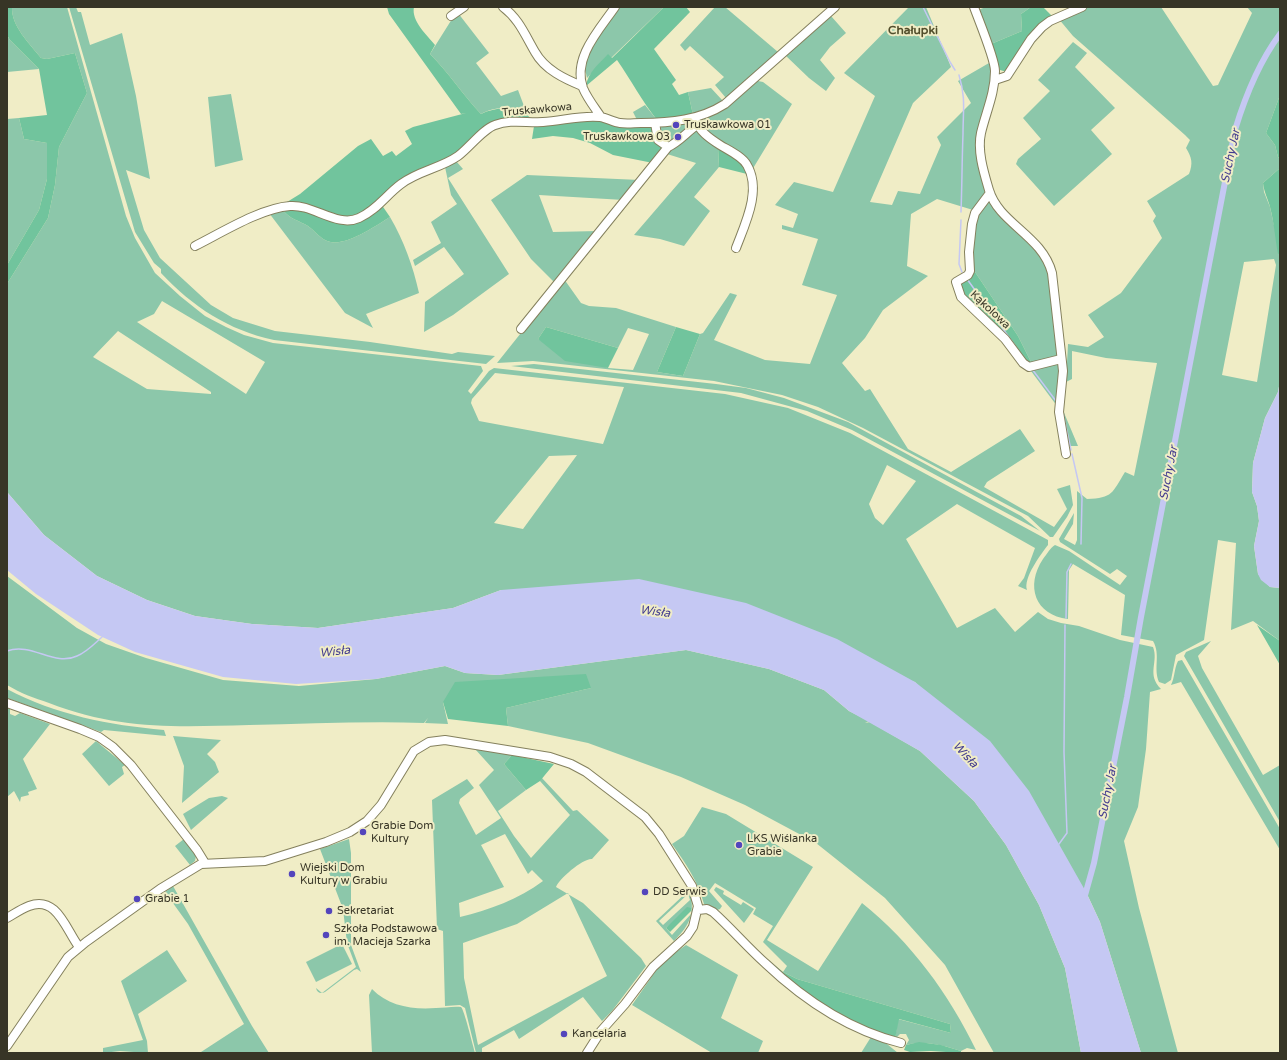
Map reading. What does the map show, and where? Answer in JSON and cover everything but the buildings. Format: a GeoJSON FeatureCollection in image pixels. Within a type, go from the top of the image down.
{"type":"FeatureCollection","features":[{"type":"Feature","properties":{"kind":"street"},"geometry":{"type":"LineString","coordinates":[[451,16],[464,7]]}},
{"type":"Feature","properties":{"kind":"street"},"geometry":{"type":"LineString","coordinates":[[503,7],[517,20],[536,53],[550,68],[558,75],[582,86]]}},
{"type":"Feature","properties":{"kind":"street"},"geometry":{"type":"LineString","coordinates":[[601,117],[582,86],[579,70],[594,37],[615,7]]}},
{"type":"Feature","properties":{"kind":"street","name":"Truskawkowa"},"geometry":{"type":"LineString","coordinates":[[195,246],[269,210],[290,206],[315,210],[340,220],[348,221],[360,218],[382,202],[401,183],[458,156],[494,125],[507,122],[543,122],[577,117],[601,117],[620,123],[696,122],[725,104],[835,7]]}},
{"type":"Feature","properties":{"kind":"street"},"geometry":{"type":"LineString","coordinates":[[974,7],[995,68],[995,80],[989,108],[981,134],[982,159],[990,192],[1003,214],[1042,250],[1050,262],[1064,371],[1059,412],[1066,454]]}},
{"type":"Feature","properties":{"kind":"street"},"geometry":{"type":"LineString","coordinates":[[995,80],[1007,76],[1031,39],[1042,27],[1050,21],[1082,7]]}},
{"type":"Feature","properties":{"kind":"street"},"geometry":{"type":"LineString","coordinates":[[521,329],[668,147],[675,144],[696,122],[704,133],[741,159],[747,165],[752,183],[751,202],[736,248]]}},
{"type":"Feature","properties":{"kind":"street"},"geometry":{"type":"LineString","coordinates":[[655,123],[658,140],[668,147]]}},
{"type":"Feature","properties":{"kind":"street","name":"Kąkolowa"},"geometry":{"type":"LineString","coordinates":[[990,192],[975,213],[972,224],[969,252],[970,271],[968,275],[956,282],[961,297],[1005,339],[1023,363],[1029,366],[1062,359]]}},
{"type":"Feature","properties":{"kind":"street"},"geometry":{"type":"LineString","coordinates":[[7,703],[99,737],[113,748],[131,765],[197,850],[205,863]]}},
{"type":"Feature","properties":{"kind":"street"},"geometry":{"type":"LineString","coordinates":[[7,1046],[63,963],[79,947],[173,880],[194,867],[205,863],[247,863],[265,861],[344,835],[363,824],[378,809],[386,799],[405,764],[414,751],[429,742],[448,740],[550,757],[571,764],[593,776],[635,807],[656,829],[692,886],[696,895],[698,910],[695,924],[689,933],[653,967],[625,1004],[601,1031],[587,1053]]}},
{"type":"Feature","properties":{"kind":"street"},"geometry":{"type":"LineString","coordinates":[[7,918],[30,905],[38,904],[48,906],[60,915],[79,947]]}},
{"type":"Feature","properties":{"kind":"street"},"geometry":{"type":"LineString","coordinates":[[698,910],[707,909],[713,912],[769,967],[821,1008],[856,1028],[901,1043]]}},
{"type":"Feature","properties":{"kind":"green space"},"geometry":{"type":"Polygon","coordinates":[[[7,7],[12,7],[18,28],[41,58],[47,59],[75,53],[87,93],[59,147],[55,185],[48,218],[7,284],[7,265],[39,210],[47,179],[47,143],[24,139],[19,118],[47,115],[39,69],[10,40],[7,35],[7,7]]]}},
{"type":"Feature","properties":{"kind":"green space"},"geometry":{"type":"Polygon","coordinates":[[[12,7],[67,7],[126,216],[135,238],[155,273],[205,316],[226,327],[244,335],[273,343],[481,366],[483,371],[468,391],[471,394],[489,371],[494,368],[725,394],[788,408],[850,433],[1048,540],[1048,545],[1030,573],[1026,585],[1027,590],[1018,586],[1024,578],[1035,548],[957,504],[906,539],[957,628],[995,608],[1015,632],[1038,612],[1048,619],[1061,623],[1079,626],[1120,640],[1153,647],[1155,658],[1153,673],[1157,684],[1161,689],[1150,692],[1146,749],[1138,807],[1124,841],[1139,908],[1178,1053],[1141,1053],[1100,922],[1087,894],[915,682],[501,590],[453,608],[318,628],[252,624],[195,616],[147,600],[97,576],[44,535],[7,492],[7,284],[48,218],[55,185],[59,147],[87,93],[75,53],[47,59],[41,58],[18,28],[12,7]],[[162,301],[154,314],[137,322],[246,394],[265,362],[162,301]],[[118,331],[93,357],[147,389],[211,394],[211,392],[118,331]],[[495,373],[472,399],[471,403],[479,421],[603,444],[624,387],[495,373]],[[577,455],[549,456],[494,523],[523,529],[577,455]],[[887,465],[869,504],[875,518],[883,525],[916,481],[887,465]]]}},
{"type":"Feature","properties":{"kind":"green space"},"geometry":{"type":"Polygon","coordinates":[[[69,7],[76,7],[78,12],[81,12],[90,45],[122,33],[136,96],[150,179],[126,170],[144,230],[160,258],[211,305],[233,318],[275,331],[370,342],[452,354],[458,352],[495,356],[486,364],[274,340],[241,330],[212,316],[199,307],[161,273],[161,269],[154,263],[135,232],[69,7]]]}},
{"type":"Feature","properties":{"kind":"green space"},"geometry":{"type":"Polygon","coordinates":[[[387,7],[414,7],[417,23],[435,45],[430,54],[481,114],[488,111],[508,109],[521,112],[533,120],[493,124],[450,159],[425,170],[379,201],[390,217],[358,236],[340,242],[332,242],[323,239],[308,226],[291,218],[285,213],[283,210],[287,202],[300,194],[358,146],[371,139],[383,156],[392,151],[396,156],[412,144],[405,131],[413,127],[466,113],[461,114],[389,14],[387,7]]]}},
{"type":"Feature","properties":{"kind":"green space"},"geometry":{"type":"Polygon","coordinates":[[[620,7],[664,7],[611,58],[608,55],[587,78],[584,64],[596,40],[620,7]]]}},
{"type":"Feature","properties":{"kind":"green space"},"geometry":{"type":"Polygon","coordinates":[[[664,7],[686,7],[690,12],[654,49],[676,80],[672,84],[679,95],[688,92],[693,115],[657,120],[617,60],[586,86],[591,72],[608,54],[612,58],[664,7]]]}},
{"type":"Feature","properties":{"kind":"green space"},"geometry":{"type":"Polygon","coordinates":[[[715,7],[725,7],[778,52],[726,98],[715,85],[724,77],[690,46],[685,51],[680,45],[715,7]]]}},
{"type":"Feature","properties":{"kind":"green space"},"geometry":{"type":"Polygon","coordinates":[[[909,7],[926,7],[951,67],[913,103],[870,202],[892,205],[898,191],[920,194],[941,145],[937,137],[971,103],[958,81],[989,63],[991,80],[989,96],[979,137],[980,161],[985,193],[973,210],[937,199],[911,214],[907,266],[928,276],[883,310],[865,338],[842,363],[865,391],[870,389],[908,449],[951,472],[1020,429],[1035,451],[987,482],[984,487],[1054,527],[1067,509],[1057,489],[1070,485],[1073,505],[1067,517],[1053,537],[1050,537],[1028,516],[863,428],[818,407],[782,395],[714,381],[533,361],[497,363],[564,279],[581,303],[589,306],[616,308],[676,327],[657,372],[683,376],[700,334],[703,333],[730,293],[737,295],[714,340],[765,360],[810,364],[837,295],[802,285],[818,239],[782,229],[782,225],[793,228],[798,214],[775,205],[794,182],[833,192],[875,96],[844,73],[909,7]],[[546,327],[538,339],[608,368],[633,370],[649,334],[628,328],[618,348],[546,327]]]}},
{"type":"Feature","properties":{"kind":"green space"},"geometry":{"type":"Polygon","coordinates":[[[986,7],[1031,7],[1021,14],[1022,31],[991,44],[978,10],[986,7]]]}},
{"type":"Feature","properties":{"kind":"green space"},"geometry":{"type":"Polygon","coordinates":[[[1031,7],[1043,7],[1052,16],[1007,72],[1000,70],[991,44],[1022,31],[1021,14],[1031,7]]]}},
{"type":"Feature","properties":{"kind":"green space"},"geometry":{"type":"Polygon","coordinates":[[[1086,7],[1161,7],[1213,86],[1218,85],[1252,13],[1247,7],[1280,7],[1280,95],[1266,133],[1275,145],[1278,157],[1280,159],[1280,168],[1263,183],[1280,253],[1280,381],[1278,392],[1265,418],[1253,463],[1252,492],[1257,506],[1259,521],[1254,546],[1258,574],[1270,587],[1280,588],[1280,641],[1253,621],[1231,630],[1236,543],[1218,540],[1204,640],[1176,655],[1171,680],[1165,684],[1159,682],[1157,677],[1157,656],[1153,641],[1121,635],[1125,595],[1073,564],[1069,570],[1068,619],[1048,612],[1036,598],[1034,589],[1038,569],[1050,549],[1055,545],[1069,551],[1120,585],[1127,576],[1117,569],[1110,574],[1060,542],[1059,539],[1074,513],[1073,524],[1064,539],[1075,545],[1077,540],[1077,491],[1087,499],[1107,496],[1114,490],[1125,472],[1134,476],[1157,363],[1106,358],[1072,351],[1072,379],[1066,382],[1068,344],[1088,347],[1104,337],[1088,315],[1121,293],[1162,238],[1153,221],[1156,216],[1147,201],[1189,174],[1191,167],[1191,158],[1186,148],[1190,140],[1073,36],[1058,18],[1086,7]],[[1274,259],[1244,262],[1222,375],[1257,382],[1276,265],[1274,259]]]}},
{"type":"Feature","properties":{"kind":"green space"},"geometry":{"type":"Polygon","coordinates":[[[458,13],[489,53],[476,63],[501,96],[518,90],[527,114],[515,110],[499,108],[481,114],[430,54],[452,19],[458,13]]]}},
{"type":"Feature","properties":{"kind":"green space"},"geometry":{"type":"Polygon","coordinates":[[[831,16],[846,33],[830,47],[820,60],[835,78],[826,91],[809,78],[785,55],[831,16]]]}},
{"type":"Feature","properties":{"kind":"green space"},"geometry":{"type":"Polygon","coordinates":[[[7,35],[10,40],[39,69],[7,72],[7,35]]]}},
{"type":"Feature","properties":{"kind":"green space"},"geometry":{"type":"Polygon","coordinates":[[[1073,42],[1087,53],[1075,67],[1115,108],[1091,130],[1112,154],[1054,206],[1016,164],[1018,159],[1041,139],[1023,118],[1050,91],[1038,80],[1073,42]]]}},
{"type":"Feature","properties":{"kind":"green space"},"geometry":{"type":"Polygon","coordinates":[[[758,81],[763,82],[792,104],[752,170],[702,129],[700,122],[729,106],[758,81]]]}},
{"type":"Feature","properties":{"kind":"green space"},"geometry":{"type":"Polygon","coordinates":[[[711,88],[723,101],[710,109],[693,115],[688,92],[711,88]]]}},
{"type":"Feature","properties":{"kind":"green space"},"geometry":{"type":"Polygon","coordinates":[[[231,94],[243,160],[215,167],[208,97],[231,94]]]}},
{"type":"Feature","properties":{"kind":"green space"},"geometry":{"type":"Polygon","coordinates":[[[1280,95],[1280,159],[1278,157],[1275,145],[1266,133],[1280,95]]]}},
{"type":"Feature","properties":{"kind":"green space"},"geometry":{"type":"Polygon","coordinates":[[[645,105],[657,120],[637,120],[633,112],[645,105]]]}},
{"type":"Feature","properties":{"kind":"green space"},"geometry":{"type":"Polygon","coordinates":[[[19,118],[24,139],[47,143],[47,179],[39,210],[7,265],[7,119],[19,118]]]}},
{"type":"Feature","properties":{"kind":"green space"},"geometry":{"type":"Polygon","coordinates":[[[600,119],[618,126],[651,127],[655,141],[665,149],[653,163],[613,155],[590,143],[573,138],[553,136],[532,139],[534,126],[600,119]]]}},
{"type":"Feature","properties":{"kind":"green space"},"geometry":{"type":"Polygon","coordinates":[[[689,122],[690,125],[675,140],[668,143],[662,140],[659,130],[663,125],[674,124],[675,129],[679,124],[689,122]]]}},
{"type":"Feature","properties":{"kind":"green space"},"geometry":{"type":"Polygon","coordinates":[[[695,129],[718,146],[719,167],[694,197],[710,211],[684,246],[660,239],[634,235],[696,163],[667,154],[669,150],[695,129]]]}},
{"type":"Feature","properties":{"kind":"green space"},"geometry":{"type":"Polygon","coordinates":[[[718,146],[745,166],[747,174],[719,167],[718,146]]]}},
{"type":"Feature","properties":{"kind":"green space"},"geometry":{"type":"Polygon","coordinates":[[[456,161],[463,169],[448,178],[509,274],[453,315],[424,332],[425,302],[464,274],[444,247],[415,266],[413,260],[441,243],[431,222],[457,204],[451,195],[445,167],[456,161]]]}},
{"type":"Feature","properties":{"kind":"green space"},"geometry":{"type":"Polygon","coordinates":[[[1280,168],[1280,253],[1278,254],[1271,213],[1263,183],[1280,168]]]}},
{"type":"Feature","properties":{"kind":"green space"},"geometry":{"type":"Polygon","coordinates":[[[527,175],[640,180],[624,200],[539,195],[553,232],[599,231],[556,284],[531,259],[491,200],[527,175]]]}},
{"type":"Feature","properties":{"kind":"green space"},"geometry":{"type":"Polygon","coordinates":[[[988,198],[1048,264],[1059,356],[1032,364],[1018,336],[973,269],[970,255],[976,214],[988,198]]]}},
{"type":"Feature","properties":{"kind":"green space"},"geometry":{"type":"Polygon","coordinates":[[[283,210],[291,218],[308,226],[323,239],[332,242],[340,242],[358,236],[390,217],[408,254],[419,293],[366,314],[373,328],[345,313],[269,213],[283,210]]]}},
{"type":"Feature","properties":{"kind":"green space"},"geometry":{"type":"Polygon","coordinates":[[[973,269],[1018,336],[1032,364],[1025,361],[964,299],[957,282],[973,269]]]}},
{"type":"Feature","properties":{"kind":"green space"},"geometry":{"type":"Polygon","coordinates":[[[546,327],[618,348],[608,368],[565,361],[538,339],[546,327]]]}},
{"type":"Feature","properties":{"kind":"green space"},"geometry":{"type":"Polygon","coordinates":[[[676,327],[700,334],[683,376],[657,372],[676,327]]]}},
{"type":"Feature","properties":{"kind":"green space"},"geometry":{"type":"Polygon","coordinates":[[[1058,362],[1061,367],[1057,406],[1031,371],[1031,368],[1058,362]]]}},
{"type":"Feature","properties":{"kind":"green space"},"geometry":{"type":"Polygon","coordinates":[[[534,364],[746,388],[784,398],[848,422],[1021,516],[1040,531],[852,430],[807,411],[741,393],[511,366],[534,364]]]}},
{"type":"Feature","properties":{"kind":"green space"},"geometry":{"type":"Polygon","coordinates":[[[1062,408],[1078,446],[1066,446],[1062,408]]]}},
{"type":"Feature","properties":{"kind":"green space"},"geometry":{"type":"Polygon","coordinates":[[[7,576],[77,628],[106,644],[146,658],[223,680],[299,686],[376,679],[445,666],[465,673],[498,675],[686,650],[769,669],[824,690],[849,711],[869,721],[865,723],[870,722],[920,751],[974,801],[1006,845],[1039,905],[1065,968],[1081,1053],[994,1053],[945,965],[885,898],[816,843],[745,805],[681,777],[588,743],[508,726],[506,708],[591,688],[443,702],[448,724],[425,723],[428,718],[424,723],[358,722],[172,726],[148,725],[99,718],[75,712],[38,699],[7,685],[7,576]]]}},
{"type":"Feature","properties":{"kind":"green space"},"geometry":{"type":"Polygon","coordinates":[[[1257,625],[1280,641],[1280,665],[1257,625]]]}},
{"type":"Feature","properties":{"kind":"green space"},"geometry":{"type":"Polygon","coordinates":[[[1211,641],[1198,656],[1202,668],[1263,775],[1280,765],[1280,822],[1184,656],[1186,652],[1211,641]]]}},
{"type":"Feature","properties":{"kind":"green space"},"geometry":{"type":"Polygon","coordinates":[[[1182,660],[1280,829],[1280,850],[1181,682],[1171,685],[1178,661],[1182,660]]]}},
{"type":"Feature","properties":{"kind":"green space"},"geometry":{"type":"Polygon","coordinates":[[[586,674],[591,688],[506,708],[508,726],[448,719],[443,702],[455,682],[586,674]]]}},
{"type":"Feature","properties":{"kind":"green space"},"geometry":{"type":"Polygon","coordinates":[[[7,689],[44,706],[64,712],[103,722],[164,730],[166,736],[104,730],[101,732],[7,698],[7,689]]]}},
{"type":"Feature","properties":{"kind":"green space"},"geometry":{"type":"Polygon","coordinates":[[[7,707],[10,709],[10,714],[15,716],[20,713],[50,724],[23,759],[37,789],[28,792],[29,795],[21,797],[20,802],[14,791],[7,797],[7,707]]]}},
{"type":"Feature","properties":{"kind":"green space"},"geometry":{"type":"Polygon","coordinates":[[[173,736],[221,740],[207,754],[215,762],[219,772],[182,803],[184,766],[173,736]]]}},
{"type":"Feature","properties":{"kind":"green space"},"geometry":{"type":"Polygon","coordinates":[[[96,741],[125,765],[122,767],[124,774],[109,786],[82,754],[96,741]]]}},
{"type":"Feature","properties":{"kind":"green space"},"geometry":{"type":"Polygon","coordinates":[[[475,749],[512,755],[504,764],[526,790],[498,811],[514,836],[531,858],[570,815],[540,781],[541,777],[573,811],[577,810],[609,840],[592,859],[577,865],[558,883],[556,887],[567,894],[517,924],[463,943],[464,978],[478,1045],[607,976],[569,895],[583,903],[641,958],[646,966],[612,1011],[602,1021],[583,997],[519,1039],[514,1030],[482,1048],[482,1053],[476,1053],[465,1008],[460,1005],[445,1006],[443,931],[437,929],[432,800],[467,779],[474,788],[460,799],[459,803],[476,835],[501,818],[479,785],[494,770],[475,749]],[[505,834],[481,845],[504,887],[459,903],[460,917],[503,903],[524,893],[543,881],[532,870],[528,874],[505,834]]]}},
{"type":"Feature","properties":{"kind":"green space"},"geometry":{"type":"Polygon","coordinates":[[[512,755],[554,764],[540,781],[526,790],[504,764],[512,755]]]}},
{"type":"Feature","properties":{"kind":"green space"},"geometry":{"type":"Polygon","coordinates":[[[222,796],[228,798],[191,830],[183,814],[209,798],[222,796]]]}},
{"type":"Feature","properties":{"kind":"green space"},"geometry":{"type":"Polygon","coordinates":[[[702,807],[726,814],[813,867],[767,940],[818,971],[862,903],[897,935],[927,970],[954,1009],[976,1050],[967,1048],[961,1051],[927,1043],[906,1045],[909,1040],[906,1034],[900,1034],[895,1039],[898,1019],[951,1033],[950,1024],[797,979],[783,972],[787,966],[763,942],[773,926],[753,914],[756,908],[715,883],[709,891],[722,906],[720,909],[715,911],[704,904],[695,880],[672,844],[684,836],[702,807]]]}},
{"type":"Feature","properties":{"kind":"green space"},"geometry":{"type":"Polygon","coordinates":[[[184,839],[196,856],[195,861],[190,865],[175,846],[184,839]]]}},
{"type":"Feature","properties":{"kind":"green space"},"geometry":{"type":"Polygon","coordinates":[[[349,839],[351,853],[351,945],[361,972],[357,969],[354,970],[322,993],[356,967],[347,943],[343,909],[320,849],[349,839]]]}},
{"type":"Feature","properties":{"kind":"green space"},"geometry":{"type":"Polygon","coordinates":[[[173,886],[252,1026],[269,1053],[201,1052],[244,1024],[188,924],[165,892],[173,886]]]}},
{"type":"Feature","properties":{"kind":"green space"},"geometry":{"type":"Polygon","coordinates":[[[716,887],[724,891],[723,894],[741,905],[743,902],[754,909],[744,923],[714,890],[716,887]]]}},
{"type":"Feature","properties":{"kind":"green space"},"geometry":{"type":"Polygon","coordinates":[[[689,890],[692,912],[688,924],[674,941],[656,921],[689,890]],[[688,894],[659,921],[663,925],[690,900],[688,894]],[[691,908],[666,928],[672,935],[691,914],[691,908]]]}},
{"type":"Feature","properties":{"kind":"green space"},"geometry":{"type":"Polygon","coordinates":[[[687,907],[691,908],[691,911],[670,932],[666,928],[687,907]]]}},
{"type":"Feature","properties":{"kind":"green space"},"geometry":{"type":"Polygon","coordinates":[[[342,944],[352,964],[316,982],[306,962],[342,944]]]}},
{"type":"Feature","properties":{"kind":"green space"},"geometry":{"type":"Polygon","coordinates":[[[686,945],[738,975],[721,1018],[763,1041],[758,1053],[712,1053],[632,1005],[662,962],[686,945]]]}},
{"type":"Feature","properties":{"kind":"green space"},"geometry":{"type":"Polygon","coordinates":[[[167,950],[187,981],[138,1014],[147,1041],[148,1053],[120,1051],[103,1053],[103,1048],[143,1040],[121,981],[167,950]]]}},
{"type":"Feature","properties":{"kind":"green space"},"geometry":{"type":"Polygon","coordinates":[[[766,958],[783,972],[797,979],[950,1024],[951,1033],[899,1019],[895,1039],[867,1030],[820,1004],[764,960],[766,958]]]}},
{"type":"Feature","properties":{"kind":"green space"},"geometry":{"type":"Polygon","coordinates":[[[372,989],[378,995],[401,1006],[419,1008],[461,1007],[475,1053],[372,1053],[369,995],[372,989]]]}},
{"type":"Feature","properties":{"kind":"green space"},"geometry":{"type":"Polygon","coordinates":[[[871,1037],[887,1044],[898,1053],[861,1053],[871,1037]]]}},
{"type":"Feature","properties":{"kind":"green space"},"geometry":{"type":"Polygon","coordinates":[[[919,1042],[941,1045],[961,1051],[961,1053],[931,1051],[910,1052],[904,1050],[906,1045],[919,1042]]]}},
{"type":"Feature","properties":{"kind":"water"},"geometry":{"type":"Polygon","coordinates":[[[1280,381],[1280,588],[1270,587],[1261,580],[1258,574],[1254,546],[1259,521],[1257,506],[1252,492],[1253,463],[1265,418],[1278,392],[1280,381]]]}},
{"type":"Feature","properties":{"kind":"water","name":"Wisła"},"geometry":{"type":"Polygon","coordinates":[[[7,492],[44,535],[97,576],[147,600],[195,616],[252,624],[318,628],[453,608],[501,590],[639,579],[746,603],[837,639],[915,682],[990,741],[1029,791],[1086,892],[1100,922],[1141,1053],[1081,1053],[1065,968],[1039,905],[1006,845],[974,801],[920,751],[849,711],[824,690],[769,669],[686,650],[498,675],[465,673],[445,666],[376,679],[296,684],[223,677],[135,652],[98,635],[36,594],[7,570],[7,492]]]}},
{"type":"Feature","properties":{"kind":"waterway"},"geometry":{"type":"LineString","coordinates":[[923,7],[955,70]]}},
{"type":"Feature","properties":{"kind":"waterway","name":"Suchy Jar"},"geometry":{"type":"LineString","coordinates":[[1084,899],[1094,863],[1127,697],[1141,617],[1235,130],[1253,80],[1272,45],[1280,34]]}},
{"type":"Feature","properties":{"kind":"waterway"},"geometry":{"type":"LineString","coordinates":[[959,75],[963,91],[964,104],[961,212]]}},
{"type":"Feature","properties":{"kind":"waterway"},"geometry":{"type":"LineString","coordinates":[[961,220],[959,264],[962,272]]}},
{"type":"Feature","properties":{"kind":"waterway"},"geometry":{"type":"LineString","coordinates":[[967,279],[1016,347]]}},
{"type":"Feature","properties":{"kind":"waterway"},"geometry":{"type":"LineString","coordinates":[[1032,369],[1056,401]]}},
{"type":"Feature","properties":{"kind":"waterway"},"geometry":{"type":"LineString","coordinates":[[1063,413],[1071,450]]}},
{"type":"Feature","properties":{"kind":"waterway"},"geometry":{"type":"LineString","coordinates":[[1072,454],[1082,498],[1081,544]]}},
{"type":"Feature","properties":{"kind":"waterway"},"geometry":{"type":"LineString","coordinates":[[1066,618],[1067,572],[1071,564]]}},
{"type":"Feature","properties":{"kind":"waterway"},"geometry":{"type":"LineString","coordinates":[[1059,844],[1067,833],[1064,752],[1065,625]]}},
{"type":"Feature","properties":{"kind":"waterway"},"geometry":{"type":"LineString","coordinates":[[7,651],[16,649],[25,650],[60,659],[68,659],[84,652],[102,637]]}},
{"type":"Feature","properties":{"kind":"place","name":"Truskawkowa 01"},"geometry":{"type":"Point","coordinates":[676,125]}},
{"type":"Feature","properties":{"kind":"place","name":"Truskawkowa 03"},"geometry":{"type":"Point","coordinates":[678,137]}},
{"type":"Feature","properties":{"kind":"place","name":"Grabie Dom Kultury"},"geometry":{"type":"Point","coordinates":[363,832]}},
{"type":"Feature","properties":{"kind":"place","name":"LKS Wiślanka Grabie"},"geometry":{"type":"Point","coordinates":[739,845]}},
{"type":"Feature","properties":{"kind":"place","name":"Wiejski Dom Kultury w Grabiu"},"geometry":{"type":"Point","coordinates":[292,874]}},
{"type":"Feature","properties":{"kind":"place","name":"DD Serwis"},"geometry":{"type":"Point","coordinates":[645,892]}},
{"type":"Feature","properties":{"kind":"place","name":"Grabie 1"},"geometry":{"type":"Point","coordinates":[137,899]}},
{"type":"Feature","properties":{"kind":"place","name":"Sekretariat"},"geometry":{"type":"Point","coordinates":[329,911]}},
{"type":"Feature","properties":{"kind":"place","name":"Szkoła Podstawowa im. Macieja Szarka"},"geometry":{"type":"Point","coordinates":[326,935]}},
{"type":"Feature","properties":{"kind":"place","name":"Kancelaria"},"geometry":{"type":"Point","coordinates":[564,1034]}},
{"type":"Feature","properties":{"kind":"district","name":"Chałupki"},"geometry":{"type":"Point","coordinates":[913,31]}}]}
